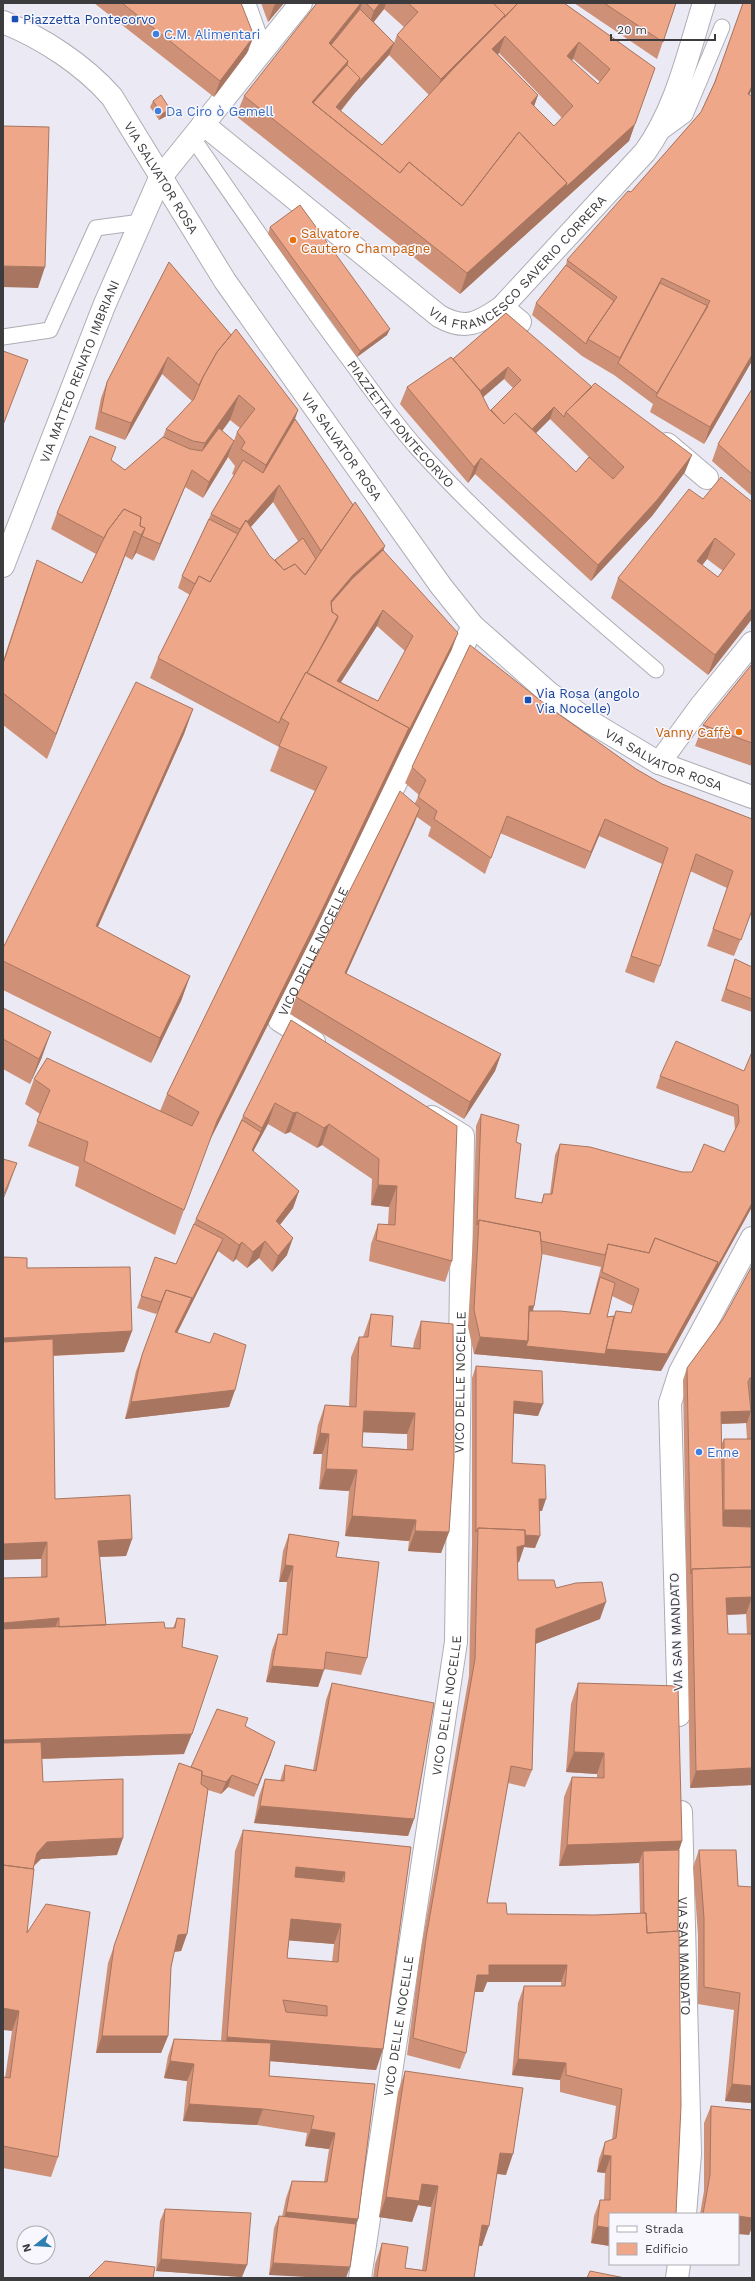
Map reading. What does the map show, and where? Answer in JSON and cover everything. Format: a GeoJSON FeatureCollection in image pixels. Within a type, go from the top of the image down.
{"type":"FeatureCollection","features":[{"type":"Feature","properties":{"kind":"street"},"geometry":{"type":"LineString","coordinates":[[244,3],[261,51]]}},
{"type":"Feature","properties":{"kind":"street","name":"VIA MATTEO RENATO IMBRIANI"},"geometry":{"type":"LineString","coordinates":[[3,566],[104,306],[160,178],[197,130],[301,3]]}},
{"type":"Feature","properties":{"kind":"street","name":"VIA FRANCESCO SAVERIO CORRERA"},"geometry":{"type":"LineString","coordinates":[[197,130],[439,316],[453,323],[473,324],[485,319],[502,307],[645,152],[656,136],[670,109],[704,3]]}},
{"type":"Feature","properties":{"kind":"street","name":"VIA SALVATOR ROSA"},"geometry":{"type":"LineString","coordinates":[[3,22],[60,53],[99,82],[128,120],[160,178],[225,281],[441,586],[473,626],[549,693],[589,721],[659,763],[752,797]]}},
{"type":"Feature","properties":{"kind":"street"},"geometry":{"type":"LineString","coordinates":[[502,307],[520,322]]}},
{"type":"Feature","properties":{"kind":"street"},"geometry":{"type":"LineString","coordinates":[[667,444],[707,478]]}},
{"type":"Feature","properties":{"kind":"street","name":"VICO DELLE NOCELLE"},"geometry":{"type":"LineString","coordinates":[[332,1053],[279,1020],[473,626]]}},
{"type":"Feature","properties":{"kind":"street"},"geometry":{"type":"LineString","coordinates":[[659,763],[700,707],[752,643]]}},
{"type":"Feature","properties":{"kind":"street","name":"VICO DELLE NOCELLE"},"geometry":{"type":"LineString","coordinates":[[360,2278],[381,2087],[456,1642],[462,1136],[417,1107]]}},
{"type":"Feature","properties":{"kind":"street","name":"VIA SAN MANDATO"},"geometry":{"type":"LineString","coordinates":[[679,1738],[670,1403],[680,1372],[752,1238]]}},
{"type":"Feature","properties":{"kind":"street","name":"VIA SAN MANDATO"},"geometry":{"type":"LineString","coordinates":[[681,1794],[690,2154],[685,2213]]}},
{"type":"Feature","properties":{"kind":"street"},"geometry":{"type":"LineString","coordinates":[[677,2278],[679,2265]]}},
{"type":"Feature","properties":{"kind":"lane"},"geometry":{"type":"LineString","coordinates":[[656,136],[685,115],[722,27]]}},
{"type":"Feature","properties":{"kind":"lane","name":"PIAZZETTA PONTECORVO"},"geometry":{"type":"LineString","coordinates":[[197,130],[266,245],[367,386],[417,448],[468,502],[522,554],[656,670]]}},
{"type":"Feature","properties":{"kind":"lane"},"geometry":{"type":"LineString","coordinates":[[3,337],[50,330],[96,228],[141,222]]}},
{"type":"Feature","properties":{"kind":"building"},"geometry":{"type":"Polygon","coordinates":[[[122,3],[241,3],[254,36],[220,81],[122,3]]]}},
{"type":"Feature","properties":{"kind":"building"},"geometry":{"type":"Polygon","coordinates":[[[317,3],[361,3],[329,43],[348,61],[312,102],[400,173],[409,162],[462,206],[519,132],[567,183],[467,273],[244,96],[317,3]]]}},
{"type":"Feature","properties":{"kind":"building"},"geometry":{"type":"Polygon","coordinates":[[[366,3],[380,3],[374,11],[366,3]]]}},
{"type":"Feature","properties":{"kind":"building"},"geometry":{"type":"Polygon","coordinates":[[[408,3],[493,3],[505,15],[441,79],[397,35],[418,12],[408,3]]]}},
{"type":"Feature","properties":{"kind":"building"},"geometry":{"type":"Polygon","coordinates":[[[493,3],[518,3],[504,18],[505,15],[493,3]]]}},
{"type":"Feature","properties":{"kind":"building"},"geometry":{"type":"Polygon","coordinates":[[[518,3],[564,3],[655,68],[635,124],[566,187],[567,183],[519,132],[462,206],[409,162],[400,173],[313,103],[347,65],[360,78],[336,107],[382,145],[454,68],[518,3]],[[505,36],[492,49],[538,95],[531,103],[554,126],[573,106],[505,36]],[[579,42],[567,56],[598,84],[610,69],[579,42]]]}},
{"type":"Feature","properties":{"kind":"building"},"geometry":{"type":"Polygon","coordinates":[[[604,3],[676,3],[663,42],[604,3]]]}},
{"type":"Feature","properties":{"kind":"building"},"geometry":{"type":"Polygon","coordinates":[[[743,3],[752,3],[752,86],[748,94],[752,96],[752,355],[710,427],[656,396],[710,301],[662,278],[620,358],[588,339],[617,297],[567,260],[628,191],[631,192],[701,112],[715,82],[743,3]]]}},
{"type":"Feature","properties":{"kind":"building"},"geometry":{"type":"Polygon","coordinates":[[[360,9],[394,43],[359,82],[360,78],[347,65],[348,61],[331,45],[360,9]]]}},
{"type":"Feature","properties":{"kind":"building"},"geometry":{"type":"Polygon","coordinates":[[[161,95],[170,109],[162,114],[153,101],[161,95]]]}},
{"type":"Feature","properties":{"kind":"building"},"geometry":{"type":"Polygon","coordinates":[[[3,126],[49,127],[45,267],[3,266],[3,126]]]}},
{"type":"Feature","properties":{"kind":"building"},"geometry":{"type":"Polygon","coordinates":[[[300,205],[390,329],[360,351],[270,227],[300,205]]]}},
{"type":"Feature","properties":{"kind":"building"},"geometry":{"type":"Polygon","coordinates":[[[169,262],[231,335],[217,352],[199,385],[168,357],[131,423],[101,412],[107,382],[169,262]]]}},
{"type":"Feature","properties":{"kind":"building"},"geometry":{"type":"Polygon","coordinates":[[[566,265],[614,301],[586,344],[536,303],[566,265]]]}},
{"type":"Feature","properties":{"kind":"building"},"geometry":{"type":"Polygon","coordinates":[[[660,283],[708,306],[657,393],[618,363],[660,283]]]}},
{"type":"Feature","properties":{"kind":"building"},"geometry":{"type":"Polygon","coordinates":[[[506,313],[592,387],[566,412],[564,417],[554,407],[532,429],[515,413],[504,424],[491,410],[521,380],[508,367],[480,391],[453,359],[506,313]]]}},
{"type":"Feature","properties":{"kind":"building"},"geometry":{"type":"Polygon","coordinates":[[[236,329],[298,410],[266,465],[241,449],[245,442],[237,432],[255,409],[239,395],[205,443],[193,441],[166,429],[194,399],[203,377],[217,352],[236,329]]]}},
{"type":"Feature","properties":{"kind":"building"},"geometry":{"type":"Polygon","coordinates":[[[3,351],[28,360],[3,425],[3,351]]]}},
{"type":"Feature","properties":{"kind":"building"},"geometry":{"type":"Polygon","coordinates":[[[451,357],[479,389],[489,409],[504,424],[515,413],[576,472],[589,457],[613,479],[624,467],[566,412],[595,383],[692,455],[658,499],[598,565],[481,458],[474,467],[407,387],[451,357]]]}},
{"type":"Feature","properties":{"kind":"building"},"geometry":{"type":"Polygon","coordinates":[[[752,389],[752,474],[718,444],[752,389]]]}},
{"type":"Feature","properties":{"kind":"building"},"geometry":{"type":"Polygon","coordinates":[[[295,419],[353,505],[321,551],[279,485],[247,522],[246,520],[240,529],[211,514],[243,460],[263,473],[295,419]]]}},
{"type":"Feature","properties":{"kind":"building"},"geometry":{"type":"Polygon","coordinates":[[[219,428],[234,441],[209,482],[192,470],[160,544],[142,536],[145,528],[140,526],[141,517],[124,509],[108,530],[104,538],[57,513],[90,436],[116,447],[111,460],[125,470],[163,437],[190,449],[202,451],[219,428]]]}},
{"type":"Feature","properties":{"kind":"building"},"geometry":{"type":"Polygon","coordinates":[[[721,477],[752,502],[752,608],[715,655],[618,578],[689,489],[703,499],[721,477]],[[715,538],[697,561],[718,577],[735,554],[715,538]]]}},
{"type":"Feature","properties":{"kind":"building"},"geometry":{"type":"Polygon","coordinates":[[[355,502],[385,546],[353,575],[331,601],[332,612],[338,616],[279,723],[158,658],[199,576],[210,582],[246,520],[269,555],[284,570],[295,564],[305,575],[355,502]]]}},
{"type":"Feature","properties":{"kind":"building"},"geometry":{"type":"Polygon","coordinates":[[[124,509],[141,517],[140,526],[145,528],[141,535],[134,531],[56,734],[3,693],[3,664],[37,560],[82,583],[108,530],[124,509]]]}},
{"type":"Feature","properties":{"kind":"building"},"geometry":{"type":"Polygon","coordinates":[[[209,519],[238,534],[210,582],[199,576],[195,584],[182,576],[209,519]]]}},
{"type":"Feature","properties":{"kind":"building"},"geometry":{"type":"Polygon","coordinates":[[[303,538],[316,559],[305,575],[295,564],[284,570],[275,560],[303,538]]]}},
{"type":"Feature","properties":{"kind":"building"},"geometry":{"type":"Polygon","coordinates":[[[383,550],[458,633],[406,736],[409,728],[307,673],[337,620],[338,616],[332,612],[331,603],[352,579],[383,550]],[[383,610],[337,681],[378,701],[413,636],[383,610]]]}},
{"type":"Feature","properties":{"kind":"building"},"geometry":{"type":"Polygon","coordinates":[[[470,645],[550,708],[636,769],[662,784],[752,819],[752,910],[741,940],[713,929],[733,871],[696,854],[660,966],[631,956],[668,848],[605,819],[591,852],[507,816],[491,858],[434,819],[437,811],[418,797],[426,780],[412,767],[470,645]]]}},
{"type":"Feature","properties":{"kind":"building"},"geometry":{"type":"Polygon","coordinates":[[[752,664],[752,743],[703,725],[752,664]]]}},
{"type":"Feature","properties":{"kind":"building"},"geometry":{"type":"Polygon","coordinates":[[[306,672],[409,728],[322,910],[217,1121],[184,1210],[84,1161],[88,1142],[37,1121],[50,1090],[34,1079],[47,1058],[192,1126],[199,1112],[167,1094],[327,767],[279,746],[289,723],[281,718],[306,672]]]}},
{"type":"Feature","properties":{"kind":"building"},"geometry":{"type":"Polygon","coordinates":[[[136,682],[193,709],[96,926],[190,976],[160,1038],[3,961],[3,948],[136,682]]]}},
{"type":"Feature","properties":{"kind":"building"},"geometry":{"type":"Polygon","coordinates":[[[400,791],[420,808],[345,973],[501,1054],[470,1102],[296,997],[400,791]]]}},
{"type":"Feature","properties":{"kind":"building"},"geometry":{"type":"Polygon","coordinates":[[[735,959],[752,967],[752,999],[726,989],[735,959]]]}},
{"type":"Feature","properties":{"kind":"building"},"geometry":{"type":"Polygon","coordinates":[[[3,1008],[51,1032],[39,1059],[3,1039],[3,1008]]]}},
{"type":"Feature","properties":{"kind":"building"},"geometry":{"type":"Polygon","coordinates":[[[291,1020],[457,1126],[452,1261],[376,1240],[378,1224],[395,1225],[397,1186],[378,1185],[379,1159],[329,1124],[324,1128],[297,1112],[293,1113],[275,1103],[262,1128],[243,1116],[291,1020]]]}},
{"type":"Feature","properties":{"kind":"building"},"geometry":{"type":"Polygon","coordinates":[[[676,1041],[744,1071],[752,1052],[752,1203],[717,1267],[718,1262],[655,1238],[649,1253],[608,1244],[605,1255],[541,1241],[540,1232],[479,1220],[477,1225],[481,1114],[519,1125],[516,1142],[521,1144],[515,1198],[542,1203],[544,1194],[552,1194],[560,1144],[590,1147],[682,1172],[692,1172],[704,1144],[724,1152],[739,1122],[738,1105],[660,1076],[676,1041]]]}},
{"type":"Feature","properties":{"kind":"building"},"geometry":{"type":"Polygon","coordinates":[[[242,1120],[261,1132],[252,1150],[299,1191],[276,1221],[293,1238],[278,1256],[265,1241],[253,1252],[242,1242],[239,1245],[224,1234],[196,1219],[242,1120]]]}},
{"type":"Feature","properties":{"kind":"building"},"geometry":{"type":"Polygon","coordinates":[[[3,1159],[17,1163],[4,1194],[3,1193],[3,1159]]]}},
{"type":"Feature","properties":{"kind":"building"},"geometry":{"type":"Polygon","coordinates":[[[479,1220],[540,1232],[542,1254],[534,1306],[529,1306],[528,1341],[480,1337],[474,1310],[479,1220]]]}},
{"type":"Feature","properties":{"kind":"building"},"geometry":{"type":"Polygon","coordinates":[[[194,1224],[223,1239],[190,1303],[192,1298],[166,1290],[161,1302],[141,1296],[155,1257],[176,1264],[194,1224]]]}},
{"type":"Feature","properties":{"kind":"building"},"geometry":{"type":"Polygon","coordinates":[[[655,1238],[718,1262],[667,1354],[606,1349],[616,1311],[631,1313],[639,1289],[602,1272],[608,1244],[649,1253],[655,1238]]]}},
{"type":"Feature","properties":{"kind":"building"},"geometry":{"type":"Polygon","coordinates":[[[3,1257],[27,1258],[27,1268],[130,1267],[132,1331],[3,1338],[3,1257]]]}},
{"type":"Feature","properties":{"kind":"building"},"geometry":{"type":"Polygon","coordinates":[[[752,1266],[752,1378],[750,1378],[748,1382],[751,1411],[721,1412],[723,1526],[751,1527],[751,1567],[692,1569],[691,1574],[687,1368],[723,1319],[752,1266]]]}},
{"type":"Feature","properties":{"kind":"building"},"geometry":{"type":"Polygon","coordinates":[[[600,1277],[615,1283],[607,1317],[614,1316],[605,1354],[526,1346],[528,1341],[529,1311],[560,1311],[590,1314],[600,1277]]]}},
{"type":"Feature","properties":{"kind":"building"},"geometry":{"type":"Polygon","coordinates":[[[166,1290],[192,1298],[175,1332],[210,1343],[214,1333],[246,1345],[235,1390],[131,1402],[142,1355],[166,1290]]]}},
{"type":"Feature","properties":{"kind":"building"},"geometry":{"type":"Polygon","coordinates":[[[371,1314],[393,1316],[391,1346],[420,1349],[421,1321],[453,1324],[454,1458],[449,1532],[415,1531],[416,1520],[352,1516],[357,1470],[326,1469],[329,1434],[320,1433],[325,1405],[356,1407],[359,1337],[368,1337],[371,1314]],[[364,1411],[362,1447],[413,1450],[415,1413],[364,1411]]]}},
{"type":"Feature","properties":{"kind":"building"},"geometry":{"type":"Polygon","coordinates":[[[53,1339],[55,1499],[130,1495],[132,1539],[98,1541],[106,1625],[59,1627],[59,1618],[3,1623],[3,1578],[47,1577],[47,1542],[3,1544],[3,1342],[53,1339]]]}},
{"type":"Feature","properties":{"kind":"building"},"geometry":{"type":"Polygon","coordinates":[[[476,1366],[542,1371],[543,1404],[514,1401],[512,1463],[545,1465],[546,1499],[539,1499],[540,1536],[525,1535],[525,1530],[478,1528],[476,1532],[476,1366]]]}},
{"type":"Feature","properties":{"kind":"building"},"geometry":{"type":"Polygon","coordinates":[[[750,1378],[752,1378],[752,1412],[750,1378]]]}},
{"type":"Feature","properties":{"kind":"building"},"geometry":{"type":"Polygon","coordinates":[[[724,1439],[752,1439],[752,1510],[724,1510],[724,1439]]]}},
{"type":"Feature","properties":{"kind":"building"},"geometry":{"type":"Polygon","coordinates":[[[478,1528],[525,1530],[525,1545],[517,1547],[518,1580],[554,1580],[556,1588],[576,1583],[602,1582],[606,1602],[536,1629],[532,1770],[511,1766],[487,1903],[506,1903],[507,1914],[595,1915],[646,1913],[647,1933],[679,1931],[681,2106],[676,2213],[609,2213],[609,2228],[597,2226],[600,2200],[610,2200],[611,2156],[603,2155],[605,2142],[616,2138],[622,2089],[566,2075],[566,2063],[518,2059],[524,1986],[565,1986],[567,1965],[489,1965],[489,1975],[477,1975],[466,2053],[413,2038],[426,1938],[475,1659],[478,1528]]]}},
{"type":"Feature","properties":{"kind":"building"},"geometry":{"type":"Polygon","coordinates":[[[289,1534],[339,1542],[336,1557],[379,1562],[367,1658],[326,1652],[324,1670],[272,1666],[278,1634],[287,1635],[293,1566],[285,1565],[289,1534]]]}},
{"type":"Feature","properties":{"kind":"building"},"geometry":{"type":"Polygon","coordinates":[[[752,1567],[752,1597],[726,1598],[728,1634],[752,1634],[752,1768],[696,1771],[692,1569],[752,1567]]]}},
{"type":"Feature","properties":{"kind":"building"},"geometry":{"type":"Polygon","coordinates":[[[177,1618],[185,1619],[182,1647],[218,1656],[192,1734],[3,1740],[3,1629],[164,1622],[165,1628],[175,1628],[177,1618]]]}},
{"type":"Feature","properties":{"kind":"building"},"geometry":{"type":"Polygon","coordinates":[[[332,1683],[434,1703],[414,1819],[260,1806],[265,1779],[284,1781],[285,1765],[316,1771],[332,1683]]]}},
{"type":"Feature","properties":{"kind":"building"},"geometry":{"type":"Polygon","coordinates":[[[578,1683],[678,1686],[682,1841],[567,1845],[572,1777],[604,1778],[604,1753],[574,1752],[578,1683]]]}},
{"type":"Feature","properties":{"kind":"building"},"geometry":{"type":"Polygon","coordinates":[[[217,1709],[248,1718],[245,1726],[275,1742],[258,1785],[232,1775],[226,1782],[202,1775],[202,1771],[191,1767],[217,1709]]]}},
{"type":"Feature","properties":{"kind":"building"},"geometry":{"type":"Polygon","coordinates":[[[41,1742],[43,1782],[123,1779],[123,1838],[47,1842],[37,1853],[33,1869],[3,1865],[3,1743],[41,1742]]]}},
{"type":"Feature","properties":{"kind":"building"},"geometry":{"type":"Polygon","coordinates":[[[179,1763],[202,1771],[201,1784],[208,1789],[187,1934],[178,1935],[171,1967],[168,2036],[102,2036],[114,1946],[179,1763]]]}},
{"type":"Feature","properties":{"kind":"building"},"geometry":{"type":"Polygon","coordinates":[[[243,1830],[411,1847],[383,2049],[227,2037],[243,1830]],[[296,1867],[295,1877],[344,1882],[345,1872],[296,1867]],[[291,1919],[287,1958],[338,1962],[341,1924],[291,1919]],[[283,2000],[286,2012],[327,2016],[327,2006],[283,2000]]]}},
{"type":"Feature","properties":{"kind":"building"},"geometry":{"type":"Polygon","coordinates":[[[679,1850],[678,1931],[647,1933],[646,1913],[644,1913],[643,1851],[679,1850]]]}},
{"type":"Feature","properties":{"kind":"building"},"geometry":{"type":"Polygon","coordinates":[[[699,1850],[736,1850],[738,1886],[752,1887],[752,2086],[732,2084],[740,1993],[704,1987],[704,1918],[699,1850]]]}},
{"type":"Feature","properties":{"kind":"building"},"geometry":{"type":"Polygon","coordinates":[[[3,1865],[34,1869],[27,1933],[46,1904],[90,1912],[58,2157],[3,2146],[3,2077],[10,2078],[19,2011],[3,2008],[3,1865]]]}},
{"type":"Feature","properties":{"kind":"building"},"geometry":{"type":"Polygon","coordinates":[[[174,2039],[271,2043],[269,2076],[375,2084],[358,2219],[286,2212],[292,2181],[327,2182],[335,2133],[311,2129],[314,2116],[263,2109],[189,2104],[194,2064],[170,2061],[174,2039]]]}},
{"type":"Feature","properties":{"kind":"building"},"geometry":{"type":"Polygon","coordinates":[[[405,2071],[523,2088],[513,2154],[500,2153],[489,2226],[482,2225],[474,2278],[377,2278],[382,2243],[408,2247],[405,2268],[426,2271],[438,2186],[422,2184],[419,2201],[386,2197],[405,2071]]]}},
{"type":"Feature","properties":{"kind":"building"},"geometry":{"type":"Polygon","coordinates":[[[711,2106],[752,2110],[752,2218],[739,2216],[739,2213],[703,2213],[710,2175],[711,2106]]]}},
{"type":"Feature","properties":{"kind":"building"},"geometry":{"type":"Polygon","coordinates":[[[165,2209],[251,2213],[247,2265],[161,2259],[165,2209]]]}},
{"type":"Feature","properties":{"kind":"building"},"geometry":{"type":"Polygon","coordinates":[[[279,2216],[356,2224],[350,2267],[273,2263],[279,2216]]]}},
{"type":"Feature","properties":{"kind":"building"},"geometry":{"type":"Polygon","coordinates":[[[105,2261],[155,2267],[153,2278],[88,2278],[105,2261]]]}},
{"type":"Feature","properties":{"kind":"building"},"geometry":{"type":"Polygon","coordinates":[[[590,2271],[625,2278],[587,2278],[590,2271]]]}},
{"type":"Feature","properties":{"kind":"place","name":"Piazzetta Pontecorvo"},"geometry":{"type":"Point","coordinates":[15,19]}},
{"type":"Feature","properties":{"kind":"place","name":"C.M. Alimentari"},"geometry":{"type":"Point","coordinates":[156,34]}},
{"type":"Feature","properties":{"kind":"place","name":"Da Ciro ò Gemell"},"geometry":{"type":"Point","coordinates":[158,111]}},
{"type":"Feature","properties":{"kind":"place","name":"Salvatore Cautero Champagne"},"geometry":{"type":"Point","coordinates":[293,240]}},
{"type":"Feature","properties":{"kind":"place","name":"Via Rosa (angolo Via Nocelle)"},"geometry":{"type":"Point","coordinates":[528,700]}},
{"type":"Feature","properties":{"kind":"place","name":"Vanny Caffè"},"geometry":{"type":"Point","coordinates":[739,732]}},
{"type":"Feature","properties":{"kind":"place","name":"Enne"},"geometry":{"type":"Point","coordinates":[699,1452]}}]}
